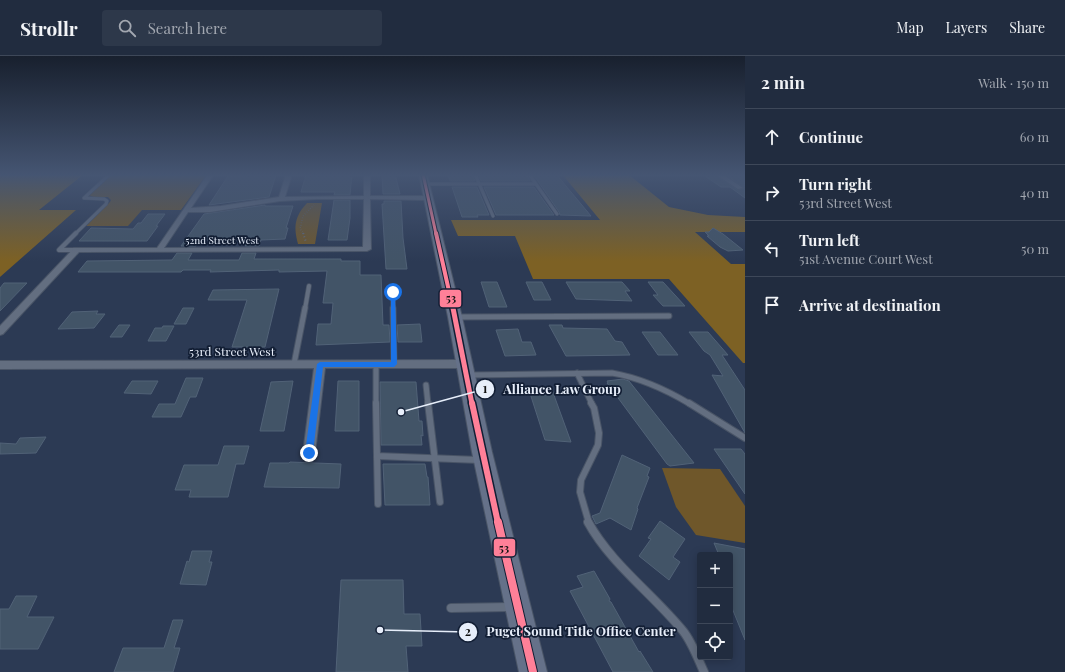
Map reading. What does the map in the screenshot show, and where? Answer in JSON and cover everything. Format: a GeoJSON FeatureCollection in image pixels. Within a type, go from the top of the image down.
{"type":"FeatureCollection","features":[{"type":"Feature","properties":{"kind":"main road"},"geometry":{"type":"LineString","coordinates":[[429,203],[455,317],[484,460],[532,672]]}},
{"type":"Feature","properties":{"kind":"street"},"geometry":{"type":"LineString","coordinates":[[159,250],[191,203]]}},
{"type":"Feature","properties":{"kind":"street"},"geometry":{"type":"LineString","coordinates":[[186,210],[215,210],[246,203]]}},
{"type":"Feature","properties":{"kind":"street","name":"52nd Street West"},"geometry":{"type":"LineString","coordinates":[[77,250],[367,249],[367,203]]}},
{"type":"Feature","properties":{"kind":"street"},"geometry":{"type":"LineString","coordinates":[[0,332],[77,250]]}},
{"type":"Feature","properties":{"kind":"street"},"geometry":{"type":"LineString","coordinates":[[309,453],[320,364]]}},
{"type":"Feature","properties":{"kind":"street","name":"53rd Street West"},"geometry":{"type":"LineString","coordinates":[[0,365],[394,364],[465,369]]}},
{"type":"Feature","properties":{"kind":"lane"},"geometry":{"type":"LineString","coordinates":[[77,250],[59,250],[106,203]]}},
{"type":"Feature","properties":{"kind":"lane"},"geometry":{"type":"LineString","coordinates":[[487,203],[493,216]]}},
{"type":"Feature","properties":{"kind":"lane"},"geometry":{"type":"LineString","coordinates":[[549,203],[557,214]]}},
{"type":"Feature","properties":{"kind":"lane"},"geometry":{"type":"LineString","coordinates":[[294,364],[309,286]]}},
{"type":"Feature","properties":{"kind":"lane"},"geometry":{"type":"LineString","coordinates":[[393,292],[394,364]]}},
{"type":"Feature","properties":{"kind":"lane"},"geometry":{"type":"LineString","coordinates":[[455,317],[669,316]]}},
{"type":"Feature","properties":{"kind":"lane"},"geometry":{"type":"LineString","coordinates":[[376,364],[378,504]]}},
{"type":"Feature","properties":{"kind":"lane"},"geometry":{"type":"LineString","coordinates":[[465,369],[576,374],[618,374],[646,380],[673,394],[745,438]]}},
{"type":"Feature","properties":{"kind":"lane"},"geometry":{"type":"LineString","coordinates":[[576,374],[594,408],[599,434],[598,445],[581,480],[580,492],[588,521],[594,532],[614,557],[684,632],[704,672]]}},
{"type":"Feature","properties":{"kind":"lane"},"geometry":{"type":"LineString","coordinates":[[426,385],[440,502]]}},
{"type":"Feature","properties":{"kind":"lane"},"geometry":{"type":"LineString","coordinates":[[377,456],[484,460]]}},
{"type":"Feature","properties":{"kind":"lane"},"geometry":{"type":"LineString","coordinates":[[451,608],[518,607]]}},
{"type":"Feature","properties":{"kind":"path"},"geometry":{"type":"LineString","coordinates":[[303,249],[306,240],[300,229],[303,216],[310,210],[314,203]]}},
{"type":"Feature","properties":{"kind":"shaded area"},"geometry":{"type":"Polygon","coordinates":[[[0,203],[48,203],[39,210],[76,210],[0,277],[0,203]]]}},
{"type":"Feature","properties":{"kind":"shaded area"},"geometry":{"type":"Polygon","coordinates":[[[109,203],[186,203],[181,210],[142,210],[128,226],[86,226],[109,203]]]}},
{"type":"Feature","properties":{"kind":"shaded area"},"geometry":{"type":"Polygon","coordinates":[[[307,203],[322,203],[315,244],[298,244],[295,227],[296,222],[300,212],[307,203]]]}},
{"type":"Feature","properties":{"kind":"shaded area"},"geometry":{"type":"Polygon","coordinates":[[[586,203],[664,203],[669,207],[708,215],[745,217],[745,232],[695,232],[731,264],[745,264],[745,363],[743,363],[669,279],[533,279],[515,236],[458,236],[451,220],[600,220],[586,203]]]}},
{"type":"Feature","properties":{"kind":"shaded area"},"geometry":{"type":"Polygon","coordinates":[[[662,468],[720,469],[745,506],[745,543],[696,535],[676,507],[662,468]]]}},
{"type":"Feature","properties":{"kind":"building"},"geometry":{"type":"Polygon","coordinates":[[[210,203],[226,203],[209,205],[210,203]]]}},
{"type":"Feature","properties":{"kind":"building"},"geometry":{"type":"Polygon","coordinates":[[[334,203],[350,203],[350,218],[347,240],[328,240],[334,203]]]}},
{"type":"Feature","properties":{"kind":"building"},"geometry":{"type":"Polygon","coordinates":[[[384,203],[401,203],[403,238],[407,269],[386,269],[382,204],[384,203]]]}},
{"type":"Feature","properties":{"kind":"building"},"geometry":{"type":"Polygon","coordinates":[[[457,203],[484,203],[489,215],[477,215],[478,217],[462,217],[457,203]]]}},
{"type":"Feature","properties":{"kind":"building"},"geometry":{"type":"Polygon","coordinates":[[[491,203],[545,203],[554,215],[496,215],[491,203]]]}},
{"type":"Feature","properties":{"kind":"building"},"geometry":{"type":"Polygon","coordinates":[[[553,203],[580,203],[591,216],[560,215],[553,203]]]}},
{"type":"Feature","properties":{"kind":"building"},"geometry":{"type":"Polygon","coordinates":[[[265,205],[293,206],[286,228],[288,228],[285,239],[261,240],[259,246],[245,246],[247,240],[199,240],[196,246],[181,246],[204,214],[265,205]]]}},
{"type":"Feature","properties":{"kind":"building"},"geometry":{"type":"Polygon","coordinates":[[[148,214],[165,214],[147,241],[79,241],[91,228],[133,229],[138,223],[141,223],[148,214]]]}},
{"type":"Feature","properties":{"kind":"building"},"geometry":{"type":"Polygon","coordinates":[[[713,228],[743,250],[728,251],[720,247],[707,236],[709,236],[705,232],[709,232],[713,228]]]}},
{"type":"Feature","properties":{"kind":"building"},"geometry":{"type":"Polygon","coordinates":[[[177,253],[192,253],[188,260],[239,260],[242,253],[256,253],[254,259],[341,259],[341,261],[360,261],[360,275],[381,275],[383,325],[389,325],[390,342],[316,345],[318,324],[331,324],[333,303],[323,303],[327,271],[279,272],[279,270],[210,272],[211,270],[183,270],[181,272],[78,272],[87,261],[172,260],[177,253]]]}},
{"type":"Feature","properties":{"kind":"building"},"geometry":{"type":"Polygon","coordinates":[[[481,282],[497,282],[507,307],[489,307],[481,282]]]}},
{"type":"Feature","properties":{"kind":"building"},"geometry":{"type":"Polygon","coordinates":[[[526,282],[542,282],[551,300],[534,300],[526,282]]]}},
{"type":"Feature","properties":{"kind":"building"},"geometry":{"type":"Polygon","coordinates":[[[566,282],[622,282],[630,291],[625,291],[632,301],[576,299],[566,282]]]}},
{"type":"Feature","properties":{"kind":"building"},"geometry":{"type":"Polygon","coordinates":[[[648,282],[663,282],[685,306],[663,306],[653,295],[658,295],[648,282]]]}},
{"type":"Feature","properties":{"kind":"building"},"geometry":{"type":"Polygon","coordinates":[[[4,283],[27,283],[0,311],[0,288],[4,283]]]}},
{"type":"Feature","properties":{"kind":"building"},"geometry":{"type":"Polygon","coordinates":[[[279,289],[265,347],[232,347],[247,300],[208,300],[213,290],[279,289]]]}},
{"type":"Feature","properties":{"kind":"building"},"geometry":{"type":"Polygon","coordinates":[[[183,308],[194,308],[186,324],[174,324],[183,308]]]}},
{"type":"Feature","properties":{"kind":"building"},"geometry":{"type":"Polygon","coordinates":[[[98,311],[96,314],[105,314],[94,328],[58,329],[72,312],[98,311]]]}},
{"type":"Feature","properties":{"kind":"building"},"geometry":{"type":"Polygon","coordinates":[[[420,324],[422,342],[398,342],[397,325],[420,324]]]}},
{"type":"Feature","properties":{"kind":"building"},"geometry":{"type":"Polygon","coordinates":[[[119,325],[130,325],[122,337],[110,337],[119,325]]]}},
{"type":"Feature","properties":{"kind":"building"},"geometry":{"type":"Polygon","coordinates":[[[549,325],[562,325],[563,328],[607,329],[615,341],[622,342],[630,355],[566,356],[549,325]]]}},
{"type":"Feature","properties":{"kind":"building"},"geometry":{"type":"Polygon","coordinates":[[[163,326],[174,326],[166,341],[148,341],[155,328],[162,328],[163,326]]]}},
{"type":"Feature","properties":{"kind":"building"},"geometry":{"type":"Polygon","coordinates":[[[518,329],[522,342],[531,342],[536,355],[505,356],[496,330],[518,329]]]}},
{"type":"Feature","properties":{"kind":"building"},"geometry":{"type":"Polygon","coordinates":[[[642,332],[660,332],[678,355],[658,355],[642,332]]]}},
{"type":"Feature","properties":{"kind":"building"},"geometry":{"type":"Polygon","coordinates":[[[689,332],[708,332],[728,355],[722,355],[745,390],[745,433],[712,375],[723,376],[710,355],[704,351],[689,332]]]}},
{"type":"Feature","properties":{"kind":"building"},"geometry":{"type":"Polygon","coordinates":[[[186,378],[203,378],[196,397],[190,397],[181,417],[152,417],[159,404],[175,404],[186,378]]]}},
{"type":"Feature","properties":{"kind":"building"},"geometry":{"type":"Polygon","coordinates":[[[623,379],[629,381],[694,463],[670,466],[667,464],[607,383],[607,381],[623,379]]]}},
{"type":"Feature","properties":{"kind":"building"},"geometry":{"type":"Polygon","coordinates":[[[132,381],[158,381],[151,394],[124,393],[132,381]]]}},
{"type":"Feature","properties":{"kind":"building"},"geometry":{"type":"Polygon","coordinates":[[[293,381],[284,431],[260,431],[271,382],[293,381]]]}},
{"type":"Feature","properties":{"kind":"building"},"geometry":{"type":"Polygon","coordinates":[[[338,381],[359,381],[359,431],[335,431],[338,381]]]}},
{"type":"Feature","properties":{"kind":"building"},"geometry":{"type":"Polygon","coordinates":[[[380,382],[416,382],[419,421],[422,421],[422,445],[381,445],[380,382]]]}},
{"type":"Feature","properties":{"kind":"building"},"geometry":{"type":"Polygon","coordinates":[[[528,387],[551,387],[571,442],[545,440],[528,387]]]}},
{"type":"Feature","properties":{"kind":"building"},"geometry":{"type":"Polygon","coordinates":[[[46,437],[36,453],[0,454],[0,443],[16,444],[20,438],[46,437]]]}},
{"type":"Feature","properties":{"kind":"building"},"geometry":{"type":"Polygon","coordinates":[[[224,446],[249,446],[244,464],[236,464],[228,497],[189,497],[191,490],[175,490],[184,465],[218,465],[224,446]]]}},
{"type":"Feature","properties":{"kind":"building"},"geometry":{"type":"Polygon","coordinates":[[[714,449],[741,449],[745,454],[745,494],[714,449]]]}},
{"type":"Feature","properties":{"kind":"building"},"geometry":{"type":"Polygon","coordinates":[[[622,455],[650,468],[647,476],[649,477],[637,508],[638,509],[631,530],[610,518],[596,524],[592,516],[600,513],[622,455]]]}},
{"type":"Feature","properties":{"kind":"building"},"geometry":{"type":"Polygon","coordinates":[[[290,462],[341,464],[339,488],[264,487],[270,463],[290,462]]]}},
{"type":"Feature","properties":{"kind":"building"},"geometry":{"type":"Polygon","coordinates":[[[383,464],[425,464],[428,477],[430,505],[385,505],[383,464]]]}},
{"type":"Feature","properties":{"kind":"building"},"geometry":{"type":"Polygon","coordinates":[[[660,521],[685,539],[673,557],[680,562],[669,580],[639,556],[651,539],[648,538],[660,521]]]}},
{"type":"Feature","properties":{"kind":"building"},"geometry":{"type":"Polygon","coordinates":[[[714,543],[745,549],[745,640],[733,610],[733,552],[718,552],[714,543]]]}},
{"type":"Feature","properties":{"kind":"building"},"geometry":{"type":"Polygon","coordinates":[[[192,551],[212,551],[209,562],[212,562],[206,585],[180,584],[187,561],[189,562],[192,551]]]}},
{"type":"Feature","properties":{"kind":"building"},"geometry":{"type":"Polygon","coordinates":[[[594,571],[610,599],[609,601],[611,602],[639,652],[640,651],[653,672],[613,672],[570,591],[583,587],[577,576],[594,571]]]}},
{"type":"Feature","properties":{"kind":"building"},"geometry":{"type":"Polygon","coordinates":[[[341,580],[403,580],[404,614],[420,614],[422,646],[406,646],[408,672],[336,672],[341,580]]]}},
{"type":"Feature","properties":{"kind":"building"},"geometry":{"type":"Polygon","coordinates":[[[16,596],[37,596],[27,617],[54,617],[38,649],[0,649],[0,609],[9,609],[16,596]]]}},
{"type":"Feature","properties":{"kind":"building"},"geometry":{"type":"Polygon","coordinates":[[[173,620],[183,620],[174,648],[180,648],[173,672],[114,672],[123,648],[164,648],[173,620]]]}},
{"type":"Feature","properties":{"kind":"transit line","name":"53"},"geometry":{"type":"LineString","coordinates":[[429,203],[455,317],[482,452],[533,672]]}},
{"type":"Feature","properties":{"kind":"place","name":"Alliance Law Group"},"geometry":{"type":"Point","coordinates":[401,412]}},
{"type":"Feature","properties":{"kind":"place","name":"Puget Sound Title Office Center"},"geometry":{"type":"Point","coordinates":[380,630]}},
{"type":"Feature","properties":{"kind":"route"},"geometry":{"type":"LineString","coordinates":[[309,453],[320,364],[394,364],[393,292]]}}]}
